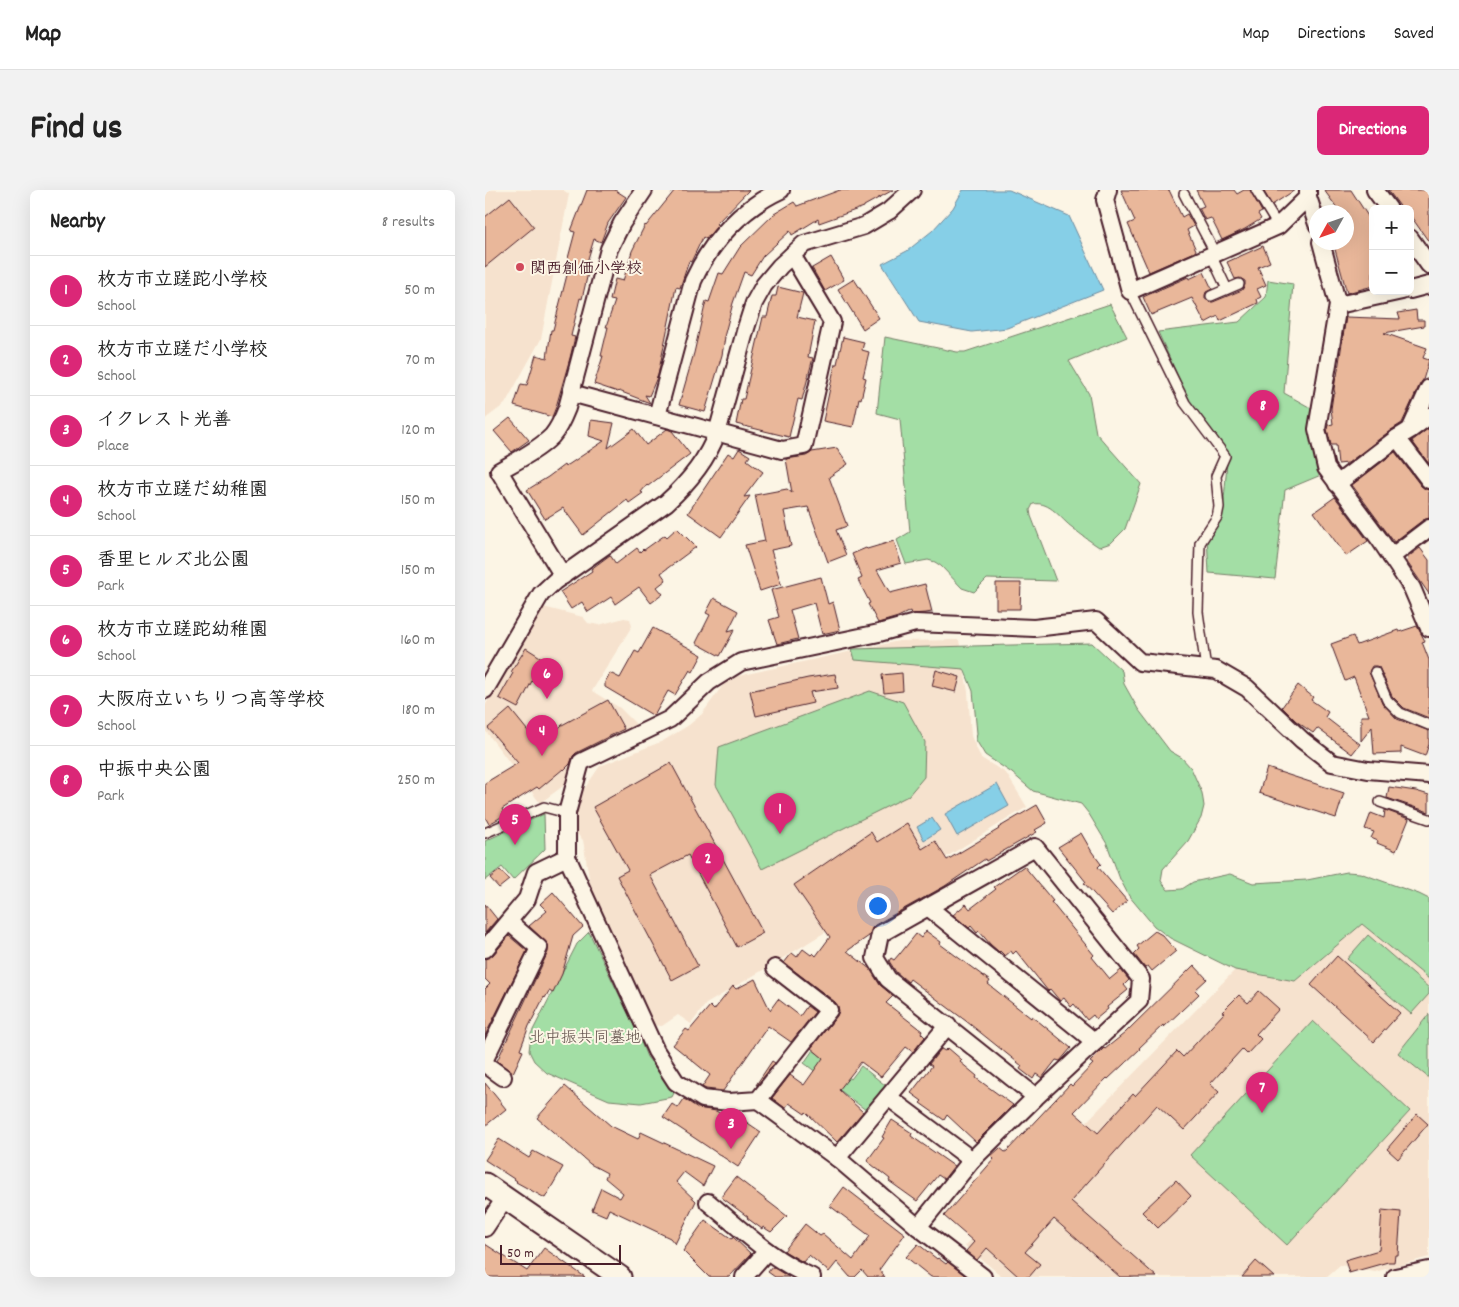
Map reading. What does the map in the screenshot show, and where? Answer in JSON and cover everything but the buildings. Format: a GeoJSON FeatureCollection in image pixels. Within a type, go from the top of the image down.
{"type":"FeatureCollection","features":[{"type":"Feature","properties":{"kind":"street"},"geometry":{"type":"LineString","coordinates":[[563,576],[499,471],[553,435],[561,422],[571,393],[609,249],[622,222],[644,190]]}},
{"type":"Feature","properties":{"kind":"street"},"geometry":{"type":"LineString","coordinates":[[657,416],[693,281],[699,267],[712,247],[749,208],[781,190]]}},
{"type":"Feature","properties":{"kind":"street"},"geometry":{"type":"LineString","coordinates":[[485,690],[541,594],[555,581],[666,503],[682,488],[712,447],[754,303],[764,285],[780,266],[805,244],[863,226],[889,211],[913,190]]}},
{"type":"Feature","properties":{"kind":"street"},"geometry":{"type":"LineString","coordinates":[[1108,190],[1105,200],[1130,291],[1278,226],[1308,194]]}},
{"type":"Feature","properties":{"kind":"street"},"geometry":{"type":"LineString","coordinates":[[1375,190],[1386,205]]}},
{"type":"Feature","properties":{"kind":"street"},"geometry":{"type":"LineString","coordinates":[[1414,242],[1427,256]]}},
{"type":"Feature","properties":{"kind":"street"},"geometry":{"type":"LineString","coordinates":[[1323,250],[1338,305],[1317,429],[1326,468],[1412,588],[1427,620]]}},
{"type":"Feature","properties":{"kind":"street"},"geometry":{"type":"LineString","coordinates":[[571,393],[782,450],[804,446],[832,322],[792,255]]}},
{"type":"Feature","properties":{"kind":"street"},"geometry":{"type":"LineString","coordinates":[[1414,289],[1429,286]]}},
{"type":"Feature","properties":{"kind":"street"},"geometry":{"type":"LineString","coordinates":[[1338,305],[1384,295]]}},
{"type":"Feature","properties":{"kind":"street"},"geometry":{"type":"LineString","coordinates":[[1404,434],[1429,388]]}},
{"type":"Feature","properties":{"kind":"street"},"geometry":{"type":"LineString","coordinates":[[1337,484],[1429,416]]}},
{"type":"Feature","properties":{"kind":"street"},"geometry":{"type":"LineString","coordinates":[[1404,434],[1429,480]]}},
{"type":"Feature","properties":{"kind":"street"},"geometry":{"type":"LineString","coordinates":[[1391,557],[1429,528]]}},
{"type":"Feature","properties":{"kind":"street"},"geometry":{"type":"LineString","coordinates":[[983,1277],[918,1227],[837,1158],[758,1100],[729,1102],[703,1099],[676,1082],[656,1050],[567,857],[567,813],[581,762],[670,719],[709,682],[741,662],[879,633],[915,623],[1034,628],[1096,621],[1140,662],[1216,670],[1247,688],[1302,740],[1332,763],[1368,770],[1429,774]]}},
{"type":"Feature","properties":{"kind":"street"},"geometry":{"type":"LineString","coordinates":[[918,1227],[972,1160],[1139,1001],[1141,978],[1035,847],[880,934],[875,958],[888,979],[1036,1097]]}},
{"type":"Feature","properties":{"kind":"street"},"geometry":{"type":"LineString","coordinates":[[485,949],[527,899],[536,872],[567,857]]}},
{"type":"Feature","properties":{"kind":"street"},"geometry":{"type":"LineString","coordinates":[[928,907],[1095,1042]]}},
{"type":"Feature","properties":{"kind":"street"},"geometry":{"type":"LineString","coordinates":[[490,1069],[539,948],[509,922]]}},
{"type":"Feature","properties":{"kind":"street"},"geometry":{"type":"LineString","coordinates":[[758,1100],[829,1010],[775,968]]}},
{"type":"Feature","properties":{"kind":"street"},"geometry":{"type":"LineString","coordinates":[[837,1158],[947,1025]]}},
{"type":"Feature","properties":{"kind":"street"},"geometry":{"type":"LineString","coordinates":[[889,1097],[972,1160]]}},
{"type":"Feature","properties":{"kind":"street"},"geometry":{"type":"LineString","coordinates":[[485,1184],[620,1277]]}},
{"type":"Feature","properties":{"kind":"street"},"geometry":{"type":"LineString","coordinates":[[485,1228],[505,1198]]}},
{"type":"Feature","properties":{"kind":"street"},"geometry":{"type":"LineString","coordinates":[[708,1202],[767,1251],[802,1273],[812,1277]]}},
{"type":"Feature","properties":{"kind":"street"},"geometry":{"type":"LineString","coordinates":[[745,1277],[767,1251]]}},
{"type":"Feature","properties":{"kind":"street"},"geometry":{"type":"LineString","coordinates":[[1395,1277],[1429,1270]]}},
{"type":"Feature","properties":{"kind":"lane"},"geometry":{"type":"LineString","coordinates":[[1256,190],[1278,226]]}},
{"type":"Feature","properties":{"kind":"lane"},"geometry":{"type":"LineString","coordinates":[[1184,194],[1213,254],[1227,289]]}},
{"type":"Feature","properties":{"kind":"lane"},"geometry":{"type":"LineString","coordinates":[[1211,296],[1239,284]]}},
{"type":"Feature","properties":{"kind":"lane"},"geometry":{"type":"LineString","coordinates":[[1130,291],[1185,403],[1225,456],[1217,476],[1219,507],[1217,517],[1200,543],[1198,612],[1206,669]]}},
{"type":"Feature","properties":{"kind":"lane"},"geometry":{"type":"LineString","coordinates":[[1375,672],[1387,700],[1400,713],[1429,725]]}},
{"type":"Feature","properties":{"kind":"lane"},"geometry":{"type":"LineString","coordinates":[[1380,802],[1429,819]]}},
{"type":"Feature","properties":{"kind":"lane"},"geometry":{"type":"LineString","coordinates":[[485,834],[544,807],[567,813]]}},
{"type":"Feature","properties":{"kind":"shaded area","name":"関西創価小学校"},"geometry":{"type":"Polygon","coordinates":[[[485,190],[563,190],[569,194],[541,339],[505,404],[485,419],[485,190]]]}},
{"type":"Feature","properties":{"kind":"shaded area"},"geometry":{"type":"Polygon","coordinates":[[[543,607],[583,617],[588,623],[599,625],[624,618],[630,619],[632,626],[592,691],[620,708],[635,723],[637,730],[580,759],[570,781],[540,803],[485,730],[485,706],[543,607]]]}},
{"type":"Feature","properties":{"kind":"shaded area"},"geometry":{"type":"Polygon","coordinates":[[[959,640],[968,692],[971,736],[981,758],[1006,773],[1027,807],[706,1004],[691,1024],[678,1015],[662,1026],[651,1025],[592,897],[583,840],[571,828],[571,808],[600,766],[663,741],[689,725],[702,714],[723,685],[738,676],[899,641],[959,640]]]}},
{"type":"Feature","properties":{"kind":"shaded area"},"geometry":{"type":"Polygon","coordinates":[[[1362,924],[1429,979],[1429,1257],[1375,1272],[1340,1265],[1326,1277],[1003,1277],[965,1246],[1235,970],[1295,981],[1362,924]]]}},
{"type":"Feature","properties":{"kind":"green space"},"geometry":{"type":"Polygon","coordinates":[[[1268,280],[1293,284],[1284,393],[1311,408],[1321,475],[1285,490],[1275,579],[1209,573],[1207,537],[1220,519],[1225,492],[1228,455],[1188,399],[1158,332],[1239,322],[1266,297],[1268,280]]]}},
{"type":"Feature","properties":{"kind":"green space"},"geometry":{"type":"Polygon","coordinates":[[[1110,304],[1127,337],[1069,361],[1089,394],[1096,433],[1141,484],[1125,529],[1111,543],[1099,547],[1076,531],[1050,508],[1045,505],[1033,504],[1030,510],[1031,516],[1056,581],[987,579],[974,592],[962,588],[935,562],[928,560],[906,564],[897,540],[910,532],[900,419],[877,413],[885,337],[965,352],[1110,304]]]}},
{"type":"Feature","properties":{"kind":"green space"},"geometry":{"type":"Polygon","coordinates":[[[1092,643],[1122,671],[1124,684],[1138,709],[1170,751],[1182,758],[1191,768],[1202,793],[1204,806],[1201,818],[1188,841],[1163,869],[1161,881],[1168,890],[1182,889],[1193,882],[1230,874],[1253,883],[1307,880],[1347,872],[1360,873],[1429,899],[1429,979],[1362,924],[1295,981],[1235,970],[1170,938],[1154,926],[1129,896],[1120,879],[1107,844],[1081,804],[1033,791],[1012,773],[985,755],[976,740],[973,691],[964,669],[855,660],[852,649],[1092,643]]]}},
{"type":"Feature","properties":{"kind":"green space"},"geometry":{"type":"Polygon","coordinates":[[[870,691],[903,702],[925,742],[924,777],[908,796],[762,869],[716,785],[719,747],[870,691]]]}},
{"type":"Feature","properties":{"kind":"green space"},"geometry":{"type":"Polygon","coordinates":[[[544,814],[545,849],[513,880],[502,867],[485,880],[485,841],[544,814]]]}},
{"type":"Feature","properties":{"kind":"green space","name":"北中振共同墓地"},"geometry":{"type":"Polygon","coordinates":[[[589,932],[647,1057],[675,1091],[672,1097],[641,1103],[609,1100],[547,1073],[534,1061],[529,1051],[531,1034],[577,944],[589,932]]]}},
{"type":"Feature","properties":{"kind":"green space"},"geometry":{"type":"Polygon","coordinates":[[[1368,935],[1429,988],[1429,994],[1411,1014],[1347,959],[1368,935]]]}},
{"type":"Feature","properties":{"kind":"green space"},"geometry":{"type":"Polygon","coordinates":[[[1429,1014],[1429,1078],[1398,1053],[1429,1014]]]}},
{"type":"Feature","properties":{"kind":"green space"},"geometry":{"type":"Polygon","coordinates":[[[1313,1021],[1410,1111],[1287,1245],[1190,1155],[1313,1021]]]}},
{"type":"Feature","properties":{"kind":"green space"},"geometry":{"type":"Polygon","coordinates":[[[813,1050],[851,1079],[861,1066],[890,1089],[871,1114],[804,1063],[813,1050]]]}},
{"type":"Feature","properties":{"kind":"water"},"geometry":{"type":"Polygon","coordinates":[[[963,190],[1009,190],[1069,216],[1103,290],[1007,328],[972,332],[919,322],[882,264],[907,251],[932,231],[953,208],[963,190]]]}},
{"type":"Feature","properties":{"kind":"water"},"geometry":{"type":"Polygon","coordinates":[[[997,784],[1009,806],[957,836],[945,814],[997,784]]]}},
{"type":"Feature","properties":{"kind":"water"},"geometry":{"type":"Polygon","coordinates":[[[932,818],[940,830],[924,840],[917,827],[932,818]]]}},
{"type":"Feature","properties":{"kind":"place","name":"関西創価小学校"},"geometry":{"type":"Point","coordinates":[520,267]}},
{"type":"Feature","properties":{"kind":"place","name":"中振中央公園"},"geometry":{"type":"Point","coordinates":[1263,431]}},
{"type":"Feature","properties":{"kind":"place","name":"枚方市立蹉跎幼稚園"},"geometry":{"type":"Point","coordinates":[547,699]}},
{"type":"Feature","properties":{"kind":"place","name":"枚方市立蹉だ幼稚園"},"geometry":{"type":"Point","coordinates":[542,756]}},
{"type":"Feature","properties":{"kind":"place","name":"枚方市立蹉跎小学校"},"geometry":{"type":"Point","coordinates":[780,834]}},
{"type":"Feature","properties":{"kind":"place","name":"香里ヒルズ北公園"},"geometry":{"type":"Point","coordinates":[515,845]}},
{"type":"Feature","properties":{"kind":"place","name":"枚方市立蹉だ小学校"},"geometry":{"type":"Point","coordinates":[708,884]}},
{"type":"Feature","properties":{"kind":"place","name":"大阪府立いちりつ高等学校"},"geometry":{"type":"Point","coordinates":[1262,1113]}},
{"type":"Feature","properties":{"kind":"place","name":"イクレスト光善"},"geometry":{"type":"Point","coordinates":[731,1149]}}]}
